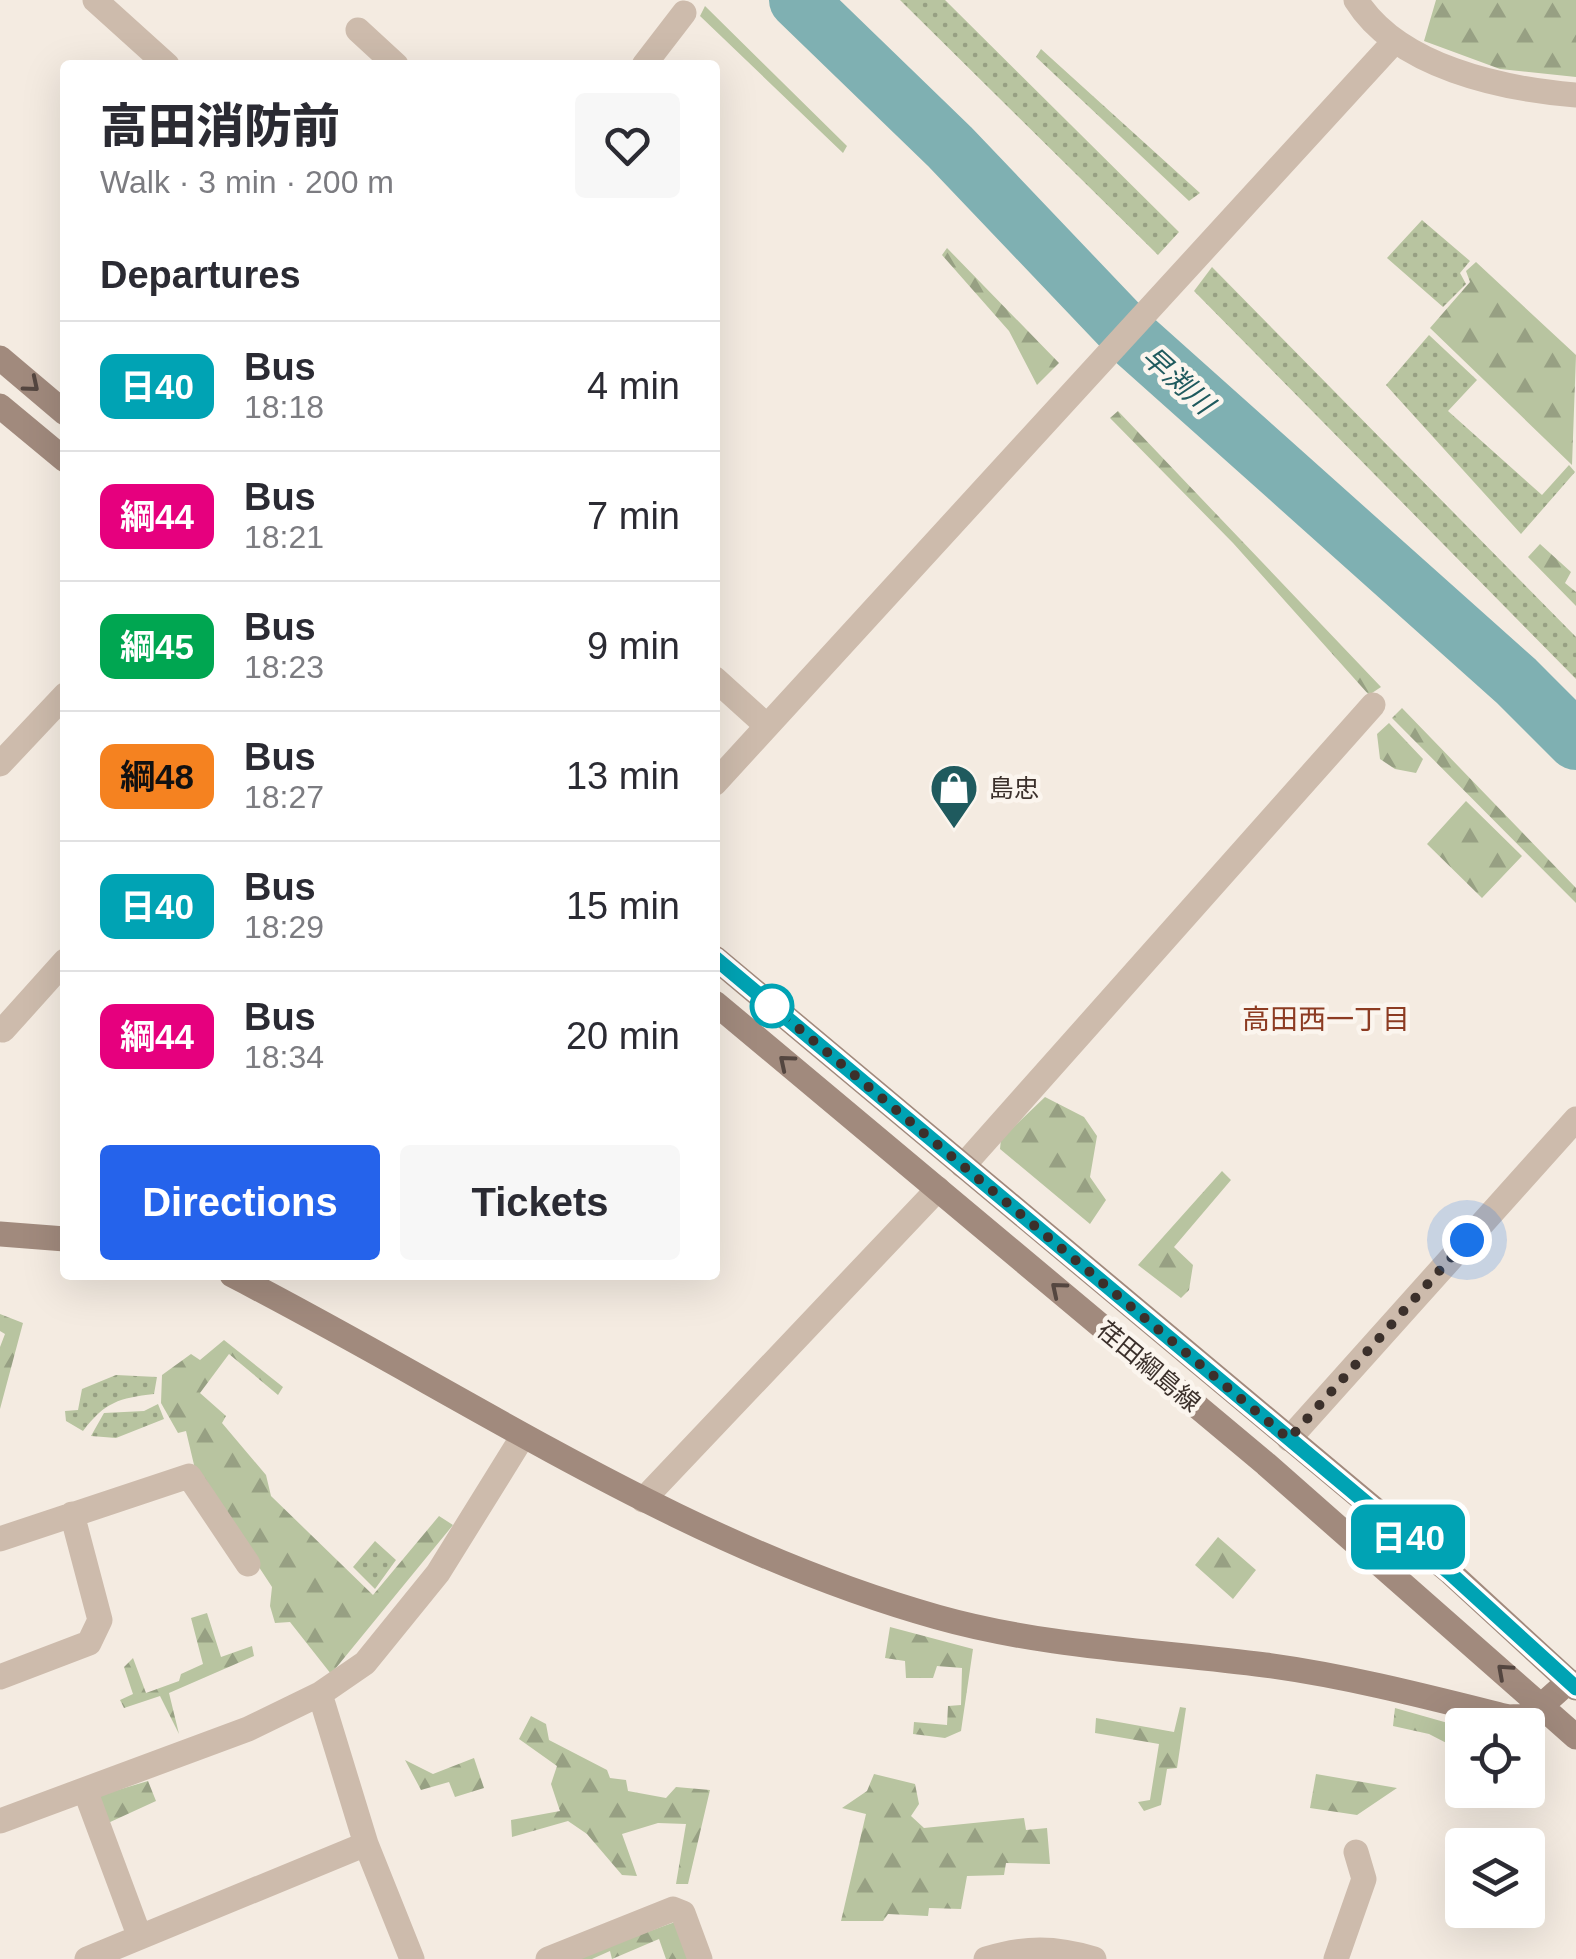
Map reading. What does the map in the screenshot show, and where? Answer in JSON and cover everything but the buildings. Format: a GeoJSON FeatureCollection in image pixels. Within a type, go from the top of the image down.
{"type":"FeatureCollection","features":[{"type":"Feature","properties":{"kind":"main road"},"geometry":{"type":"LineString","coordinates":[[0,358],[60,409]]}},
{"type":"Feature","properties":{"kind":"main road"},"geometry":{"type":"LineString","coordinates":[[0,406],[60,456]]}},
{"type":"Feature","properties":{"kind":"main road","name":"荏田綱島線"},"geometry":{"type":"LineString","coordinates":[[720,962],[1450,1573],[1572,1684]]}},
{"type":"Feature","properties":{"kind":"main road","name":"荏田綱島線"},"geometry":{"type":"LineString","coordinates":[[720,1007],[1266,1464],[1576,1737]]}},
{"type":"Feature","properties":{"kind":"main road"},"geometry":{"type":"LineString","coordinates":[[886,1145],[907,1118]]}},
{"type":"Feature","properties":{"kind":"main road"},"geometry":{"type":"LineString","coordinates":[[0,1234],[60,1238]]}},
{"type":"Feature","properties":{"kind":"main road"},"geometry":{"type":"LineString","coordinates":[[252,1280],[523,1436],[643,1500],[759,1553],[879,1598],[964,1624],[1102,1647],[1320,1674],[1508,1717],[1530,1716],[1572,1684]]}},
{"type":"Feature","properties":{"kind":"street"},"geometry":{"type":"LineString","coordinates":[[95,0],[161,60]]}},
{"type":"Feature","properties":{"kind":"street"},"geometry":{"type":"LineString","coordinates":[[1356,0],[1393,43],[1420,57],[1533,92],[1576,96]]}},
{"type":"Feature","properties":{"kind":"street"},"geometry":{"type":"LineString","coordinates":[[648,60],[684,13]]}},
{"type":"Feature","properties":{"kind":"street"},"geometry":{"type":"LineString","coordinates":[[358,30],[391,60]]}},
{"type":"Feature","properties":{"kind":"street"},"geometry":{"type":"LineString","coordinates":[[720,779],[1393,43]]}},
{"type":"Feature","properties":{"kind":"street"},"geometry":{"type":"LineString","coordinates":[[720,683],[768,726]]}},
{"type":"Feature","properties":{"kind":"street"},"geometry":{"type":"LineString","coordinates":[[0,764],[60,700]]}},
{"type":"Feature","properties":{"kind":"street"},"geometry":{"type":"LineString","coordinates":[[963,1166],[1373,705]]}},
{"type":"Feature","properties":{"kind":"street"},"geometry":{"type":"LineString","coordinates":[[0,1028],[3,1030],[60,967]]}},
{"type":"Feature","properties":{"kind":"street"},"geometry":{"type":"LineString","coordinates":[[1289,1439],[1576,1118]]}},
{"type":"Feature","properties":{"kind":"street"},"geometry":{"type":"LineString","coordinates":[[643,1500],[938,1189]]}},
{"type":"Feature","properties":{"kind":"street"},"geometry":{"type":"LineString","coordinates":[[0,1821],[248,1728],[320,1694],[365,1663],[438,1573],[523,1436]]}},
{"type":"Feature","properties":{"kind":"street"},"geometry":{"type":"LineString","coordinates":[[0,1539],[189,1476],[248,1564]]}},
{"type":"Feature","properties":{"kind":"street"},"geometry":{"type":"LineString","coordinates":[[0,1677],[89,1643],[100,1620],[72,1514]]}},
{"type":"Feature","properties":{"kind":"street"},"geometry":{"type":"LineString","coordinates":[[320,1694],[366,1844],[412,1959]]}},
{"type":"Feature","properties":{"kind":"street"},"geometry":{"type":"LineString","coordinates":[[85,1790],[139,1935]]}},
{"type":"Feature","properties":{"kind":"street"},"geometry":{"type":"LineString","coordinates":[[87,1959],[366,1844]]}},
{"type":"Feature","properties":{"kind":"street"},"geometry":{"type":"LineString","coordinates":[[1336,1959],[1364,1878],[1356,1852]]}},
{"type":"Feature","properties":{"kind":"street"},"geometry":{"type":"LineString","coordinates":[[548,1959],[673,1909],[683,1913],[700,1959]]}},
{"type":"Feature","properties":{"kind":"street"},"geometry":{"type":"LineString","coordinates":[[986,1959],[1012,1951],[1058,1948],[1094,1959]]}},
{"type":"Feature","properties":{"kind":"green space"},"geometry":{"type":"Polygon","coordinates":[[[900,0],[945,0],[1179,232],[1158,255],[900,0]]]}},
{"type":"Feature","properties":{"kind":"green space"},"geometry":{"type":"Polygon","coordinates":[[[1436,0],[1576,0],[1576,77],[1500,69],[1424,41],[1436,0]]]}},
{"type":"Feature","properties":{"kind":"green space"},"geometry":{"type":"Polygon","coordinates":[[[705,6],[847,146],[843,153],[700,16],[705,6]]]}},
{"type":"Feature","properties":{"kind":"green space"},"geometry":{"type":"Polygon","coordinates":[[[1041,49],[1200,193],[1189,201],[1036,57],[1041,49]]]}},
{"type":"Feature","properties":{"kind":"green space"},"geometry":{"type":"Polygon","coordinates":[[[1422,220],[1470,261],[1460,273],[1466,284],[1443,307],[1387,258],[1422,220]]]}},
{"type":"Feature","properties":{"kind":"green space"},"geometry":{"type":"Polygon","coordinates":[[[947,248],[1059,363],[1037,385],[1009,331],[942,255],[947,248]]]}},
{"type":"Feature","properties":{"kind":"green space"},"geometry":{"type":"Polygon","coordinates":[[[1476,262],[1576,355],[1572,465],[1430,328],[1470,282],[1466,271],[1476,262]]]}},
{"type":"Feature","properties":{"kind":"green space"},"geometry":{"type":"Polygon","coordinates":[[[1212,267],[1576,637],[1576,679],[1194,291],[1212,267]]]}},
{"type":"Feature","properties":{"kind":"green space"},"geometry":{"type":"Polygon","coordinates":[[[1429,335],[1477,380],[1448,411],[1542,495],[1569,465],[1575,472],[1521,534],[1386,385],[1429,335]]]}},
{"type":"Feature","properties":{"kind":"green space"},"geometry":{"type":"Polygon","coordinates":[[[1118,411],[1381,687],[1369,695],[1233,543],[1110,418],[1118,411]]]}},
{"type":"Feature","properties":{"kind":"green space"},"geometry":{"type":"Polygon","coordinates":[[[1540,544],[1571,572],[1565,583],[1576,592],[1576,606],[1528,557],[1540,544]]]}},
{"type":"Feature","properties":{"kind":"green space"},"geometry":{"type":"Polygon","coordinates":[[[1402,708],[1576,888],[1576,903],[1392,718],[1402,708]]]}},
{"type":"Feature","properties":{"kind":"green space"},"geometry":{"type":"Polygon","coordinates":[[[1389,723],[1423,759],[1416,773],[1395,769],[1380,759],[1377,734],[1389,723]]]}},
{"type":"Feature","properties":{"kind":"green space"},"geometry":{"type":"Polygon","coordinates":[[[1466,801],[1522,856],[1482,898],[1427,844],[1466,801]]]}},
{"type":"Feature","properties":{"kind":"green space"},"geometry":{"type":"Polygon","coordinates":[[[1045,1097],[1084,1117],[1097,1136],[1090,1177],[1106,1200],[1090,1224],[1000,1149],[1001,1139],[1045,1097]]]}},
{"type":"Feature","properties":{"kind":"green space"},"geometry":{"type":"Polygon","coordinates":[[[1222,1171],[1231,1180],[1174,1247],[1193,1265],[1189,1290],[1181,1298],[1138,1265],[1222,1171]]]}},
{"type":"Feature","properties":{"kind":"green space"},"geometry":{"type":"Polygon","coordinates":[[[0,1314],[23,1323],[0,1409],[0,1347],[5,1334],[0,1331],[0,1314]]]}},
{"type":"Feature","properties":{"kind":"green space"},"geometry":{"type":"Polygon","coordinates":[[[224,1340],[283,1387],[278,1395],[229,1354],[200,1393],[226,1416],[222,1423],[266,1475],[271,1496],[373,1595],[439,1516],[453,1525],[331,1674],[290,1622],[275,1623],[270,1606],[272,1587],[195,1469],[186,1431],[178,1433],[161,1403],[162,1375],[191,1354],[200,1360],[224,1340]]]}},
{"type":"Feature","properties":{"kind":"green space"},"geometry":{"type":"Polygon","coordinates":[[[116,1375],[157,1377],[154,1394],[114,1403],[83,1431],[66,1421],[65,1411],[78,1410],[82,1389],[116,1375]]]}},
{"type":"Feature","properties":{"kind":"green space"},"geometry":{"type":"Polygon","coordinates":[[[158,1404],[164,1419],[116,1438],[91,1436],[104,1413],[144,1411],[158,1404]]]}},
{"type":"Feature","properties":{"kind":"green space"},"geometry":{"type":"Polygon","coordinates":[[[1218,1537],[1256,1570],[1233,1599],[1195,1565],[1218,1537]]]}},
{"type":"Feature","properties":{"kind":"green space"},"geometry":{"type":"Polygon","coordinates":[[[375,1541],[396,1560],[375,1589],[353,1567],[375,1541]]]}},
{"type":"Feature","properties":{"kind":"green space"},"geometry":{"type":"Polygon","coordinates":[[[207,1613],[221,1657],[252,1646],[254,1656],[169,1693],[179,1734],[160,1696],[124,1708],[120,1700],[133,1694],[124,1667],[133,1658],[146,1693],[179,1681],[181,1674],[203,1664],[191,1618],[207,1613]]]}},
{"type":"Feature","properties":{"kind":"green space"},"geometry":{"type":"Polygon","coordinates":[[[890,1627],[973,1649],[961,1731],[945,1738],[913,1734],[914,1722],[947,1725],[948,1706],[961,1705],[962,1668],[937,1666],[933,1678],[906,1678],[905,1661],[885,1658],[890,1627]]]}},
{"type":"Feature","properties":{"kind":"green space"},"geometry":{"type":"Polygon","coordinates":[[[1180,1707],[1186,1708],[1177,1768],[1167,1769],[1161,1805],[1144,1811],[1138,1802],[1150,1800],[1159,1744],[1095,1733],[1096,1718],[1174,1732],[1180,1707]]]}},
{"type":"Feature","properties":{"kind":"green space"},"geometry":{"type":"Polygon","coordinates":[[[1395,1708],[1445,1722],[1445,1742],[1429,1734],[1393,1726],[1395,1708]]]}},
{"type":"Feature","properties":{"kind":"green space"},"geometry":{"type":"Polygon","coordinates":[[[531,1716],[546,1724],[549,1740],[607,1770],[610,1778],[626,1780],[628,1791],[666,1798],[676,1787],[710,1790],[688,1884],[676,1884],[686,1824],[658,1823],[622,1834],[637,1876],[622,1875],[587,1834],[568,1821],[512,1837],[511,1820],[560,1811],[551,1784],[557,1766],[519,1739],[531,1716]]]}},
{"type":"Feature","properties":{"kind":"green space"},"geometry":{"type":"Polygon","coordinates":[[[474,1758],[484,1788],[455,1797],[449,1782],[421,1790],[405,1760],[433,1774],[474,1758]]]}},
{"type":"Feature","properties":{"kind":"green space"},"geometry":{"type":"Polygon","coordinates":[[[874,1774],[915,1784],[919,1804],[911,1816],[924,1828],[1024,1818],[1026,1830],[1047,1828],[1050,1864],[1006,1863],[1004,1875],[967,1876],[961,1909],[929,1908],[928,1916],[888,1914],[883,1921],[841,1921],[866,1814],[842,1808],[867,1791],[874,1774]]]}},
{"type":"Feature","properties":{"kind":"green space"},"geometry":{"type":"Polygon","coordinates":[[[1316,1774],[1397,1788],[1357,1815],[1310,1808],[1316,1774]]]}},
{"type":"Feature","properties":{"kind":"green space"},"geometry":{"type":"Polygon","coordinates":[[[148,1781],[156,1801],[108,1823],[99,1805],[101,1795],[148,1781]]]}},
{"type":"Feature","properties":{"kind":"green space"},"geometry":{"type":"Polygon","coordinates":[[[675,1922],[689,1959],[666,1959],[659,1939],[612,1959],[610,1951],[592,1959],[572,1959],[675,1922]]]}},
{"type":"Feature","properties":{"kind":"waterway","name":"早渕川"},"geometry":{"type":"LineString","coordinates":[[798,0],[950,147],[1131,337],[1516,681],[1576,741]]}},
{"type":"Feature","properties":{"kind":"bus line","name":"日40"},"geometry":{"type":"LineString","coordinates":[[720,962],[1450,1573],[1576,1688]]}},
{"type":"Feature","properties":{"kind":"place","name":"島忠"},"geometry":{"type":"Point","coordinates":[954,830]}},
{"type":"Feature","properties":{"kind":"district","name":"高田西一丁目"},"geometry":{"type":"Point","coordinates":[1326,1019]}},
{"type":"Feature","properties":{"kind":"route"},"geometry":{"type":"LineString","coordinates":[[772,1006],[1289,1439],[1467,1240]]}}]}
